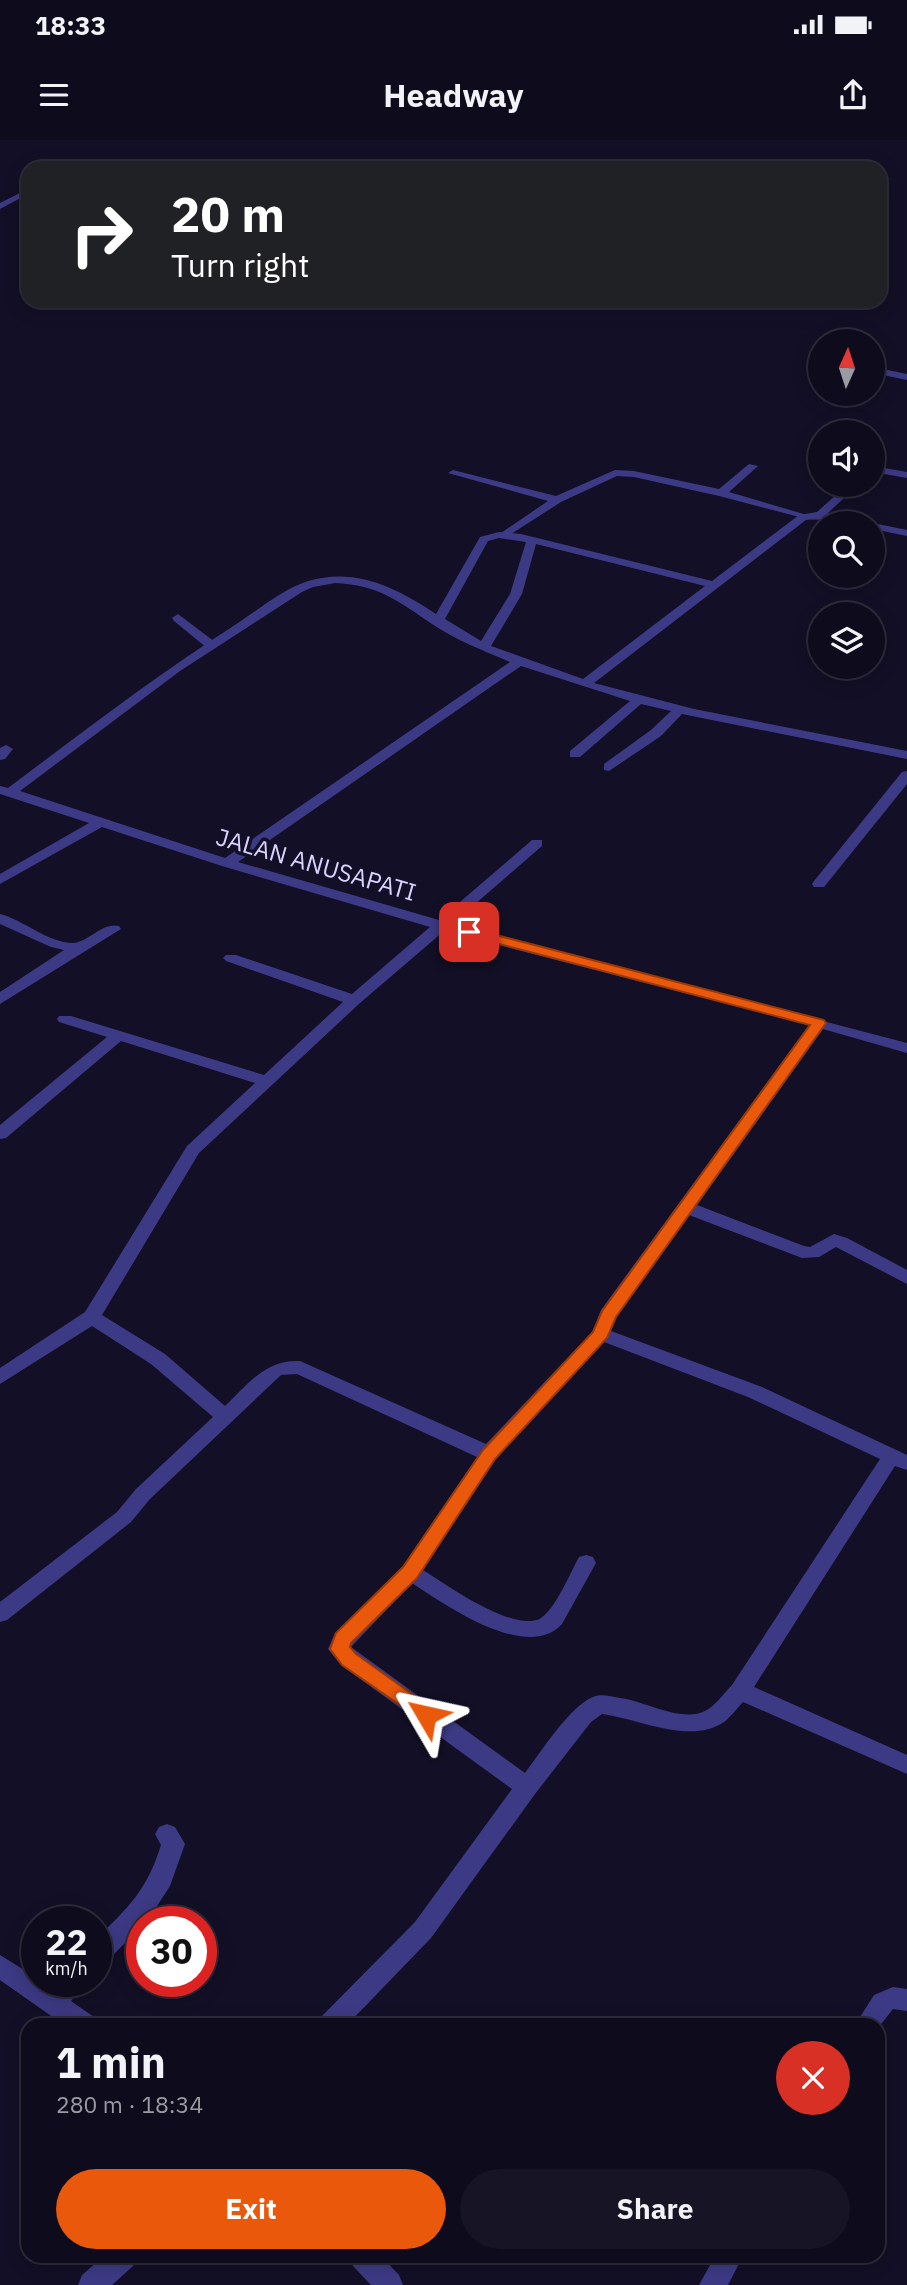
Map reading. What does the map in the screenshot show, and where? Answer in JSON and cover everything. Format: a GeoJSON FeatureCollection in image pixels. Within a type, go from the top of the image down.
{"type":"FeatureCollection","features":[{"type":"Feature","properties":{"kind":"street"},"geometry":{"type":"LineString","coordinates":[[0,206],[21,195]]}},
{"type":"Feature","properties":{"kind":"street"},"geometry":{"type":"LineString","coordinates":[[886,373],[907,377]]}},
{"type":"Feature","properties":{"kind":"street"},"geometry":{"type":"LineString","coordinates":[[721,493],[753,466]]}},
{"type":"Feature","properties":{"kind":"street"},"geometry":{"type":"LineString","coordinates":[[885,471],[907,475]]}},
{"type":"Feature","properties":{"kind":"street"},"geometry":{"type":"LineString","coordinates":[[453,473],[557,500]]}},
{"type":"Feature","properties":{"kind":"street"},"geometry":{"type":"LineString","coordinates":[[505,535],[557,500],[615,473],[634,474],[721,493],[808,516]]}},
{"type":"Feature","properties":{"kind":"street"},"geometry":{"type":"LineString","coordinates":[[824,511],[840,497]]}},
{"type":"Feature","properties":{"kind":"street"},"geometry":{"type":"LineString","coordinates":[[585,684],[803,517]]}},
{"type":"Feature","properties":{"kind":"street"},"geometry":{"type":"LineString","coordinates":[[885,528],[907,533]]}},
{"type":"Feature","properties":{"kind":"street"},"geometry":{"type":"LineString","coordinates":[[437,622],[484,539],[505,535],[715,586]]}},
{"type":"Feature","properties":{"kind":"street"},"geometry":{"type":"LineString","coordinates":[[484,647],[516,594],[532,540]]}},
{"type":"Feature","properties":{"kind":"street"},"geometry":{"type":"LineString","coordinates":[[5,790],[211,645],[306,584],[319,580],[352,582],[385,589],[437,622],[484,647],[637,701],[907,755]]}},
{"type":"Feature","properties":{"kind":"street"},"geometry":{"type":"LineString","coordinates":[[178,618],[211,645]]}},
{"type":"Feature","properties":{"kind":"street"},"geometry":{"type":"LineString","coordinates":[[227,863],[520,661]]}},
{"type":"Feature","properties":{"kind":"street"},"geometry":{"type":"LineString","coordinates":[[575,754],[637,701]]}},
{"type":"Feature","properties":{"kind":"street"},"geometry":{"type":"LineString","coordinates":[[609,767],[656,733],[678,711]]}},
{"type":"Feature","properties":{"kind":"street"},"geometry":{"type":"LineString","coordinates":[[819,884],[907,775]]}},
{"type":"Feature","properties":{"kind":"street","name":"JALAN ANUSAPATI"},"geometry":{"type":"LineString","coordinates":[[5,790],[227,863],[444,926],[907,1048]]}},
{"type":"Feature","properties":{"kind":"street"},"geometry":{"type":"LineString","coordinates":[[0,880],[101,822]]}},
{"type":"Feature","properties":{"kind":"street"},"geometry":{"type":"LineString","coordinates":[[8,1371],[92,1317],[193,1150],[354,1000],[444,926],[537,843]]}},
{"type":"Feature","properties":{"kind":"street"},"geometry":{"type":"LineString","coordinates":[[0,918],[56,944],[77,948]]}},
{"type":"Feature","properties":{"kind":"street"},"geometry":{"type":"LineString","coordinates":[[0,999],[77,948],[114,929]]}},
{"type":"Feature","properties":{"kind":"street"},"geometry":{"type":"LineString","coordinates":[[231,958],[354,1000]]}},
{"type":"Feature","properties":{"kind":"street"},"geometry":{"type":"LineString","coordinates":[[65,1019],[266,1082]]}},
{"type":"Feature","properties":{"kind":"street"},"geometry":{"type":"LineString","coordinates":[[527,1787],[349,1659],[339,1649],[343,1639],[410,1572],[489,1454],[601,1334],[608,1315],[819,1023]]}},
{"type":"Feature","properties":{"kind":"street"},"geometry":{"type":"LineString","coordinates":[[0,1134],[118,1036]]}},
{"type":"Feature","properties":{"kind":"street"},"geometry":{"type":"LineString","coordinates":[[685,1207],[803,1252],[813,1254],[834,1240],[841,1242],[907,1278]]}},
{"type":"Feature","properties":{"kind":"street"},"geometry":{"type":"LineString","coordinates":[[92,1317],[158,1359],[226,1417]]}},
{"type":"Feature","properties":{"kind":"street"},"geometry":{"type":"LineString","coordinates":[[337,2018],[423,1930],[527,1787],[583,1716],[598,1704],[628,1708],[684,1723],[700,1723],[717,1715],[740,1691],[899,1460],[755,1392],[601,1334]]}},
{"type":"Feature","properties":{"kind":"street"},"geometry":{"type":"LineString","coordinates":[[0,1614],[124,1517],[143,1494],[275,1370],[300,1368],[489,1454]]}},
{"type":"Feature","properties":{"kind":"street"},"geometry":{"type":"LineString","coordinates":[[410,1572],[504,1626],[537,1628],[551,1623],[586,1563]]}},
{"type":"Feature","properties":{"kind":"street"},"geometry":{"type":"LineString","coordinates":[[740,1691],[907,1765]]}},
{"type":"Feature","properties":{"kind":"street"},"geometry":{"type":"LineString","coordinates":[[112,1939],[139,1912],[162,1879],[173,1844],[167,1834]]}},
{"type":"Feature","properties":{"kind":"street"},"geometry":{"type":"LineString","coordinates":[[0,1966],[74,2018]]}},
{"type":"Feature","properties":{"kind":"street"},"geometry":{"type":"LineString","coordinates":[[872,2018],[884,2000],[893,1996],[907,2000]]}},
{"type":"Feature","properties":{"kind":"street"},"geometry":{"type":"LineString","coordinates":[[53,2004],[59,1997]]}},
{"type":"Feature","properties":{"kind":"street"},"geometry":{"type":"LineString","coordinates":[[92,2285],[116,2263]]}},
{"type":"Feature","properties":{"kind":"street"},"geometry":{"type":"LineString","coordinates":[[369,2263],[389,2285]]}},
{"type":"Feature","properties":{"kind":"street"},"geometry":{"type":"LineString","coordinates":[[713,2285],[726,2263]]}},
{"type":"Feature","properties":{"kind":"route"},"geometry":{"type":"LineString","coordinates":[[426,1715],[349,1659],[339,1649],[343,1639],[410,1572],[489,1454],[601,1334],[608,1315],[819,1023],[469,932]]}}]}
